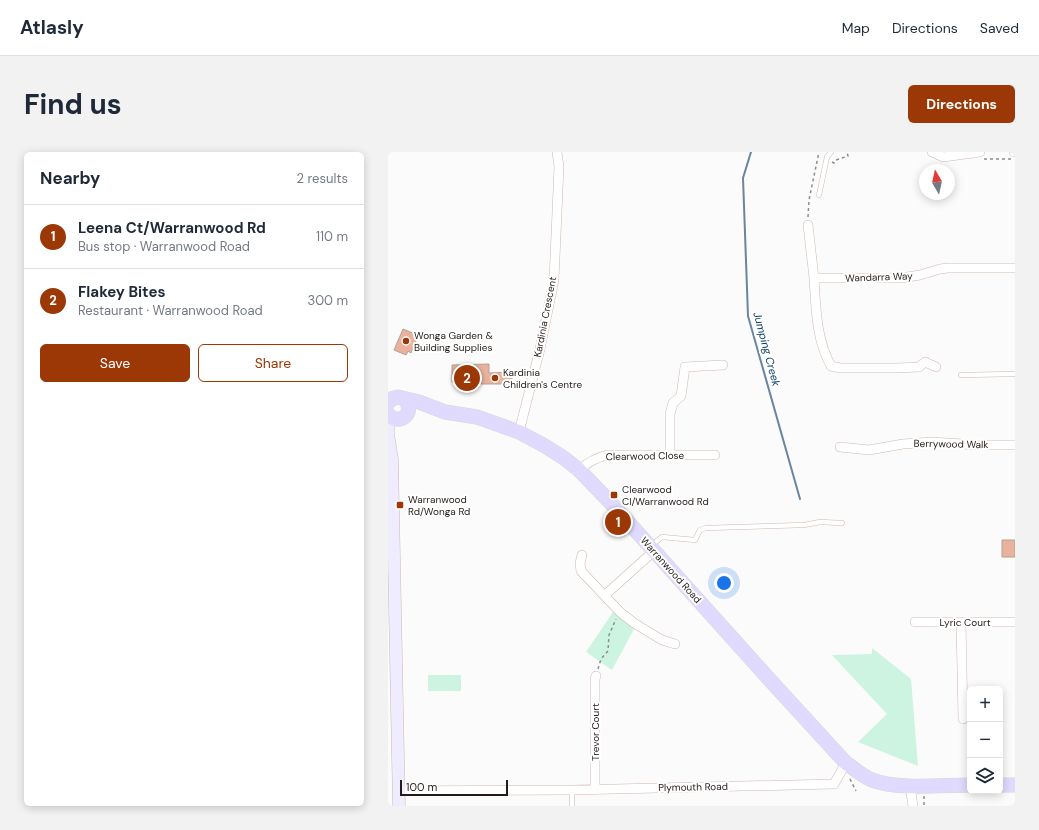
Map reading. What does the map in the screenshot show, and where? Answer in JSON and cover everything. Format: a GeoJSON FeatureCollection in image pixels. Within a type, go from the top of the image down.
{"type":"FeatureCollection","features":[{"type":"Feature","properties":{"kind":"main road","name":"Warranwood Road"},"geometry":{"type":"LineString","coordinates":[[395,406],[419,402],[445,412],[477,417],[519,432],[564,458],[579,470],[599,490],[769,679],[844,767]]}},
{"type":"Feature","properties":{"kind":"main road"},"geometry":{"type":"LineString","coordinates":[[395,406],[388,434],[392,459],[390,492],[392,659],[399,806]]}},
{"type":"Feature","properties":{"kind":"main road"},"geometry":{"type":"LineString","coordinates":[[844,767],[874,780],[886,783],[910,786],[967,785]]}},
{"type":"Feature","properties":{"kind":"main road"},"geometry":{"type":"LineString","coordinates":[[1003,785],[1015,785]]}},
{"type":"Feature","properties":{"kind":"street","name":"Kardinia Crescent"},"geometry":{"type":"LineString","coordinates":[[519,432],[540,349],[554,280],[559,167],[557,152]]}},
{"type":"Feature","properties":{"kind":"street"},"geometry":{"type":"LineString","coordinates":[[932,152],[943,157],[980,152]]}},
{"type":"Feature","properties":{"kind":"street"},"geometry":{"type":"LineString","coordinates":[[808,225],[818,333],[826,357],[831,366],[840,368],[919,368],[925,362],[936,367]]}},
{"type":"Feature","properties":{"kind":"street","name":"Wandarra Way"},"geometry":{"type":"LineString","coordinates":[[814,278],[901,278],[948,268],[1015,268]]}},
{"type":"Feature","properties":{"kind":"street"},"geometry":{"type":"LineString","coordinates":[[670,455],[670,414],[673,403],[681,396],[685,366],[723,365]]}},
{"type":"Feature","properties":{"kind":"street","name":"Berrywood Walk"},"geometry":{"type":"LineString","coordinates":[[840,447],[869,450],[903,444],[932,442],[978,445],[1015,445]]}},
{"type":"Feature","properties":{"kind":"street","name":"Clearwood Close"},"geometry":{"type":"LineString","coordinates":[[579,470],[587,462],[607,455],[715,455]]}},
{"type":"Feature","properties":{"kind":"street"},"geometry":{"type":"LineString","coordinates":[[605,595],[652,549]]}},
{"type":"Feature","properties":{"kind":"street"},"geometry":{"type":"LineString","coordinates":[[582,555],[580,564],[581,571],[620,612],[634,623],[662,640],[675,644]]}},
{"type":"Feature","properties":{"kind":"street","name":"Lyric Court"},"geometry":{"type":"LineString","coordinates":[[914,622],[1015,622]]}},
{"type":"Feature","properties":{"kind":"street"},"geometry":{"type":"LineString","coordinates":[[961,622],[963,719]]}},
{"type":"Feature","properties":{"kind":"street","name":"Trevor Court"},"geometry":{"type":"LineString","coordinates":[[595,789],[596,676]]}},
{"type":"Feature","properties":{"kind":"street","name":"Plymouth Road"},"geometry":{"type":"LineString","coordinates":[[398,792],[834,784],[844,767]]}},
{"type":"Feature","properties":{"kind":"street"},"geometry":{"type":"LineString","coordinates":[[910,786],[913,806]]}},
{"type":"Feature","properties":{"kind":"lane"},"geometry":{"type":"LineString","coordinates":[[819,195],[826,157],[831,152]]}},
{"type":"Feature","properties":{"kind":"lane"},"geometry":{"type":"LineString","coordinates":[[961,375],[1015,374]]}},
{"type":"Feature","properties":{"kind":"lane"},"geometry":{"type":"LineString","coordinates":[[652,549],[662,537],[695,540],[700,530],[706,528],[804,525],[820,522],[842,523]]}},
{"type":"Feature","properties":{"kind":"lane"},"geometry":{"type":"LineString","coordinates":[[572,790],[572,806]]}},
{"type":"Feature","properties":{"kind":"path"},"geometry":{"type":"LineString","coordinates":[[808,225],[809,200],[820,152]]}},
{"type":"Feature","properties":{"kind":"path"},"geometry":{"type":"LineString","coordinates":[[818,159],[834,162],[848,156],[847,152]]}},
{"type":"Feature","properties":{"kind":"path"},"geometry":{"type":"LineString","coordinates":[[596,676],[601,659],[608,651],[609,635],[620,612]]}},
{"type":"Feature","properties":{"kind":"path"},"geometry":{"type":"LineString","coordinates":[[844,767],[856,791]]}},
{"type":"Feature","properties":{"kind":"path"},"geometry":{"type":"LineString","coordinates":[[924,793],[924,806]]}},
{"type":"Feature","properties":{"kind":"green space"},"geometry":{"type":"Polygon","coordinates":[[[613,612],[634,629],[612,670],[586,652],[613,612]]]}},
{"type":"Feature","properties":{"kind":"green space"},"geometry":{"type":"Polygon","coordinates":[[[872,648],[911,679],[918,766],[858,742],[887,714],[832,655],[872,654],[872,648]]]}},
{"type":"Feature","properties":{"kind":"green space"},"geometry":{"type":"Polygon","coordinates":[[[428,675],[461,675],[461,691],[428,691],[428,675]]]}},
{"type":"Feature","properties":{"kind":"building"},"geometry":{"type":"Polygon","coordinates":[[[403,329],[417,335],[411,353],[408,351],[406,355],[394,350],[403,329]]]}},
{"type":"Feature","properties":{"kind":"building"},"geometry":{"type":"Polygon","coordinates":[[[489,364],[489,373],[512,372],[512,384],[452,382],[452,365],[489,364]]]}},
{"type":"Feature","properties":{"kind":"building"},"geometry":{"type":"Polygon","coordinates":[[[1002,540],[1015,540],[1015,557],[1002,557],[1002,540]]]}},
{"type":"Feature","properties":{"kind":"waterway","name":"Jumping Creek"},"geometry":{"type":"LineString","coordinates":[[751,152],[743,178],[748,316],[800,499]]}},
{"type":"Feature","properties":{"kind":"place","name":"Wonga Garden & Building Supplies"},"geometry":{"type":"Point","coordinates":[406,341]}},
{"type":"Feature","properties":{"kind":"place","name":"Flakey Bites"},"geometry":{"type":"Point","coordinates":[467,378]}},
{"type":"Feature","properties":{"kind":"place","name":"Kardinia Children's Centre"},"geometry":{"type":"Point","coordinates":[495,378]}},
{"type":"Feature","properties":{"kind":"place","name":"Clearwood Cl/Warranwood Rd"},"geometry":{"type":"Point","coordinates":[614,495]}},
{"type":"Feature","properties":{"kind":"place","name":"Warranwood Rd/Wonga Rd"},"geometry":{"type":"Point","coordinates":[400,505]}},
{"type":"Feature","properties":{"kind":"place","name":"Leena Ct/Warranwood Rd"},"geometry":{"type":"Point","coordinates":[618,522]}}]}
